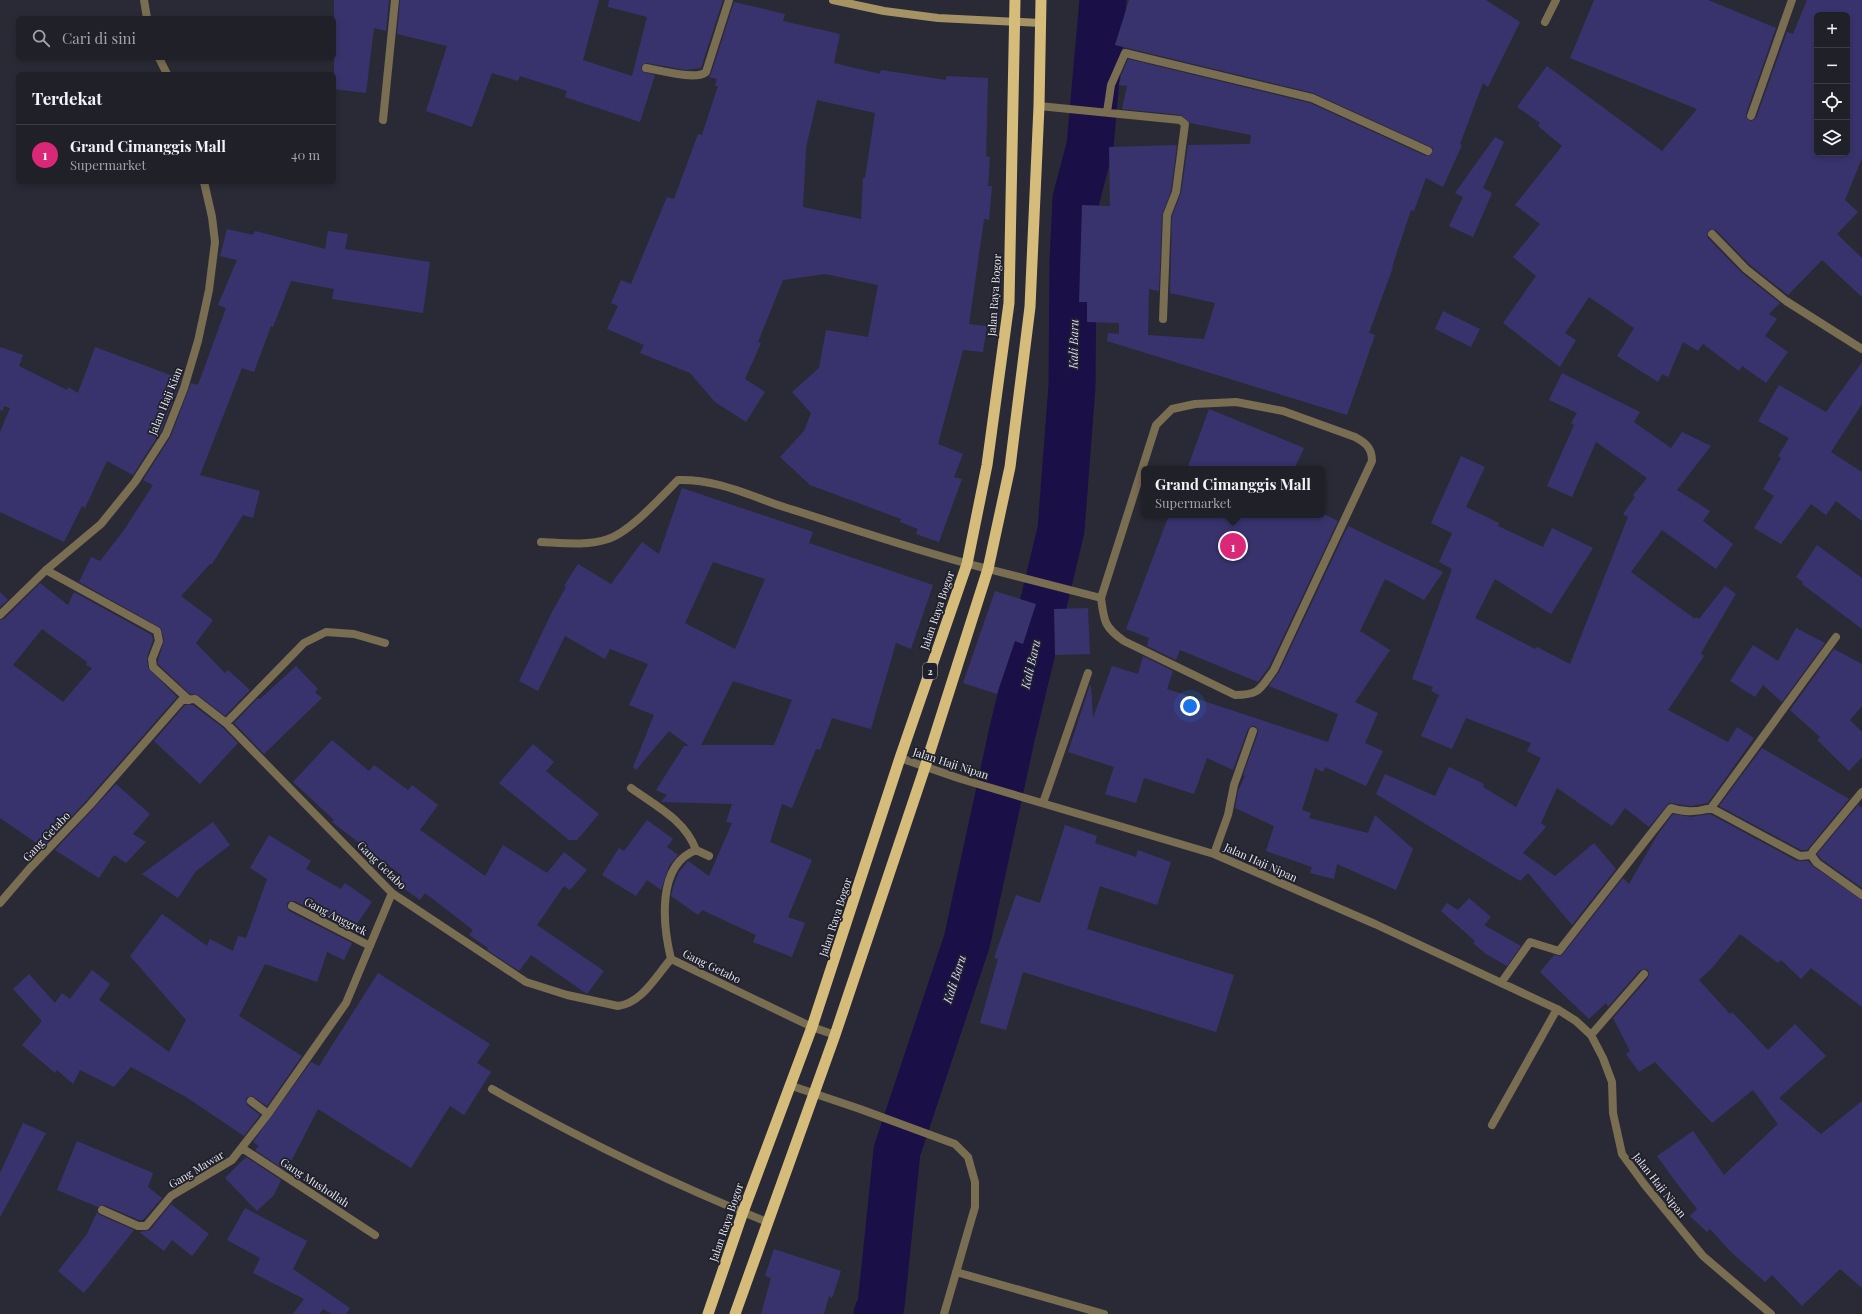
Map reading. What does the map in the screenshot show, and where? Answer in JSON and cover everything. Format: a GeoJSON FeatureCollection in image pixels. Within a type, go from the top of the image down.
{"type":"FeatureCollection","features":[{"type":"Feature","properties":{"kind":"highway","name":"Jalan Raya Bogor"},"geometry":{"type":"LineString","coordinates":[[708,1314],[789,1085],[812,1027],[900,758],[967,564],[987,465],[1009,303],[1016,0]]}},
{"type":"Feature","properties":{"kind":"highway","name":"2"},"geometry":{"type":"LineString","coordinates":[[735,1314],[835,1035],[925,767],[988,569],[1010,467],[1030,307],[1039,106],[1041,0]]}},
{"type":"Feature","properties":{"kind":"main road"},"geometry":{"type":"LineString","coordinates":[[833,0],[884,11],[938,18],[1041,22]]}},
{"type":"Feature","properties":{"kind":"street"},"geometry":{"type":"LineString","coordinates":[[144,0],[147,16]]}},
{"type":"Feature","properties":{"kind":"street"},"geometry":{"type":"LineString","coordinates":[[383,120],[395,0]]}},
{"type":"Feature","properties":{"kind":"street"},"geometry":{"type":"LineString","coordinates":[[646,68],[693,76],[706,72],[729,0]]}},
{"type":"Feature","properties":{"kind":"street"},"geometry":{"type":"LineString","coordinates":[[1545,22],[1556,0]]}},
{"type":"Feature","properties":{"kind":"street"},"geometry":{"type":"LineString","coordinates":[[1751,116],[1792,0]]}},
{"type":"Feature","properties":{"kind":"street"},"geometry":{"type":"LineString","coordinates":[[1106,112],[1112,85],[1125,53],[1312,98],[1428,151]]}},
{"type":"Feature","properties":{"kind":"street"},"geometry":{"type":"LineString","coordinates":[[160,60],[166,72]]}},
{"type":"Feature","properties":{"kind":"street"},"geometry":{"type":"LineString","coordinates":[[1039,106],[1180,120],[1185,124],[1176,192],[1167,215],[1163,319]]}},
{"type":"Feature","properties":{"kind":"street","name":"Jalan Haji Kian"},"geometry":{"type":"LineString","coordinates":[[0,615],[46,570],[101,524],[135,482],[166,434],[184,388],[198,341],[209,290],[215,242],[212,217],[204,184]]}},
{"type":"Feature","properties":{"kind":"street"},"geometry":{"type":"LineString","coordinates":[[1712,234],[1746,269],[1786,301],[1862,350]]}},
{"type":"Feature","properties":{"kind":"street"},"geometry":{"type":"LineString","coordinates":[[1141,473],[1102,598],[1104,622],[1112,632],[1124,641],[1235,695],[1250,695],[1259,691],[1274,670],[1372,461],[1372,455],[1369,448],[1364,442],[1355,437],[1283,411],[1236,402],[1195,404],[1172,409],[1156,425],[1143,466]]}},
{"type":"Feature","properties":{"kind":"street"},"geometry":{"type":"LineString","coordinates":[[541,542],[581,543],[608,539],[624,532],[678,480],[692,480],[712,482],[967,564],[1102,598]]}},
{"type":"Feature","properties":{"kind":"street"},"geometry":{"type":"LineString","coordinates":[[46,570],[157,631],[159,641],[152,659],[153,667],[189,700]]}},
{"type":"Feature","properties":{"kind":"street"},"geometry":{"type":"LineString","coordinates":[[226,723],[304,643],[326,632],[354,634],[385,643]]}},
{"type":"Feature","properties":{"kind":"street"},"geometry":{"type":"LineString","coordinates":[[1711,808],[1836,637]]}},
{"type":"Feature","properties":{"kind":"street"},"geometry":{"type":"LineString","coordinates":[[1043,803],[1088,674]]}},
{"type":"Feature","properties":{"kind":"street","name":"Gang Getabo"},"geometry":{"type":"LineString","coordinates":[[0,903],[30,868],[90,805],[182,700],[195,699],[226,723],[392,894],[526,982],[567,995],[618,1006],[625,1005],[633,1002],[642,994],[671,959],[812,1027],[835,1035]]}},
{"type":"Feature","properties":{"kind":"street"},"geometry":{"type":"LineString","coordinates":[[1214,854],[1228,815],[1234,785],[1253,731]]}},
{"type":"Feature","properties":{"kind":"street","name":"Jalan Haji Nipan"},"geometry":{"type":"LineString","coordinates":[[900,758],[961,779],[1214,854],[1375,924],[1557,1009],[1576,1021],[1591,1035],[1612,1082],[1613,1114],[1622,1154],[1644,1184],[1703,1256],[1770,1314]]}},
{"type":"Feature","properties":{"kind":"street"},"geometry":{"type":"LineString","coordinates":[[631,788],[677,820],[686,829],[696,850],[709,856]]}},
{"type":"Feature","properties":{"kind":"street"},"geometry":{"type":"LineString","coordinates":[[1811,855],[1812,851],[1862,792]]}},
{"type":"Feature","properties":{"kind":"street"},"geometry":{"type":"LineString","coordinates":[[1501,984],[1530,942],[1559,951],[1671,808],[1682,812],[1711,808],[1800,856],[1811,855]]}},
{"type":"Feature","properties":{"kind":"street"},"geometry":{"type":"LineString","coordinates":[[671,959],[665,923],[666,888],[679,862],[686,854],[696,850]]}},
{"type":"Feature","properties":{"kind":"street"},"geometry":{"type":"LineString","coordinates":[[1811,855],[1817,863],[1862,895]]}},
{"type":"Feature","properties":{"kind":"street"},"geometry":{"type":"LineString","coordinates":[[242,1148],[268,1114],[346,1003],[392,894]]}},
{"type":"Feature","properties":{"kind":"street","name":"Gang Anggrek"},"geometry":{"type":"LineString","coordinates":[[292,906],[370,946]]}},
{"type":"Feature","properties":{"kind":"street"},"geometry":{"type":"LineString","coordinates":[[1591,1035],[1644,974]]}},
{"type":"Feature","properties":{"kind":"street"},"geometry":{"type":"LineString","coordinates":[[1492,1125],[1557,1009]]}},
{"type":"Feature","properties":{"kind":"street"},"geometry":{"type":"LineString","coordinates":[[789,1085],[955,1144],[968,1157],[975,1182],[975,1207],[944,1314]]}},
{"type":"Feature","properties":{"kind":"street"},"geometry":{"type":"LineString","coordinates":[[492,1089],[545,1119],[692,1190],[767,1222]]}},
{"type":"Feature","properties":{"kind":"street"},"geometry":{"type":"LineString","coordinates":[[251,1101],[268,1114]]}},
{"type":"Feature","properties":{"kind":"street","name":"Gang Mawar"},"geometry":{"type":"LineString","coordinates":[[102,1210],[138,1226],[146,1226],[171,1196],[232,1160],[242,1148]]}},
{"type":"Feature","properties":{"kind":"street","name":"Gang Mushollah"},"geometry":{"type":"LineString","coordinates":[[242,1148],[376,1235]]}},
{"type":"Feature","properties":{"kind":"street"},"geometry":{"type":"LineString","coordinates":[[956,1272],[1104,1314]]}},
{"type":"Feature","properties":{"kind":"building"},"geometry":{"type":"Polygon","coordinates":[[[334,0],[389,0],[386,31],[374,28],[366,93],[336,89],[334,60],[336,60],[336,16],[334,16],[334,0]]]}},
{"type":"Feature","properties":{"kind":"building"},"geometry":{"type":"Polygon","coordinates":[[[400,0],[599,0],[583,60],[632,76],[647,17],[608,7],[609,0],[723,0],[701,68],[686,70],[647,63],[642,65],[641,69],[643,72],[655,75],[640,122],[565,97],[567,91],[520,76],[518,81],[492,73],[472,127],[426,111],[447,46],[397,34],[400,0]]]}},
{"type":"Feature","properties":{"kind":"building"},"geometry":{"type":"Polygon","coordinates":[[[1129,0],[1486,0],[1520,22],[1488,87],[1483,83],[1460,144],[1462,145],[1443,187],[1426,178],[1414,211],[1411,210],[1393,267],[1369,333],[1375,335],[1347,415],[1107,341],[1108,333],[1119,334],[1119,323],[1087,322],[1087,302],[1079,302],[1082,205],[1110,206],[1109,147],[1177,145],[1171,191],[1162,215],[1159,291],[1149,289],[1148,335],[1204,339],[1215,303],[1170,293],[1172,216],[1181,193],[1188,145],[1250,144],[1251,135],[1190,123],[1181,115],[1122,109],[1127,86],[1119,85],[1121,76],[1128,59],[1310,103],[1426,156],[1431,155],[1433,148],[1313,93],[1115,45],[1129,0]]]}},
{"type":"Feature","properties":{"kind":"building"},"geometry":{"type":"Polygon","coordinates":[[[1594,0],[1708,0],[1776,28],[1746,114],[1747,119],[1752,121],[1756,118],[1787,32],[1793,34],[1807,0],[1862,0],[1862,158],[1845,200],[1858,212],[1837,234],[1862,258],[1862,297],[1822,260],[1788,295],[1750,265],[1716,230],[1710,229],[1707,233],[1708,238],[1742,273],[1780,303],[1769,314],[1777,319],[1765,336],[1788,352],[1766,383],[1742,366],[1739,371],[1703,344],[1698,351],[1683,342],[1668,377],[1662,374],[1658,382],[1617,356],[1634,328],[1589,297],[1565,333],[1576,340],[1560,367],[1503,323],[1536,276],[1513,257],[1540,224],[1515,205],[1562,146],[1538,126],[1540,123],[1517,107],[1547,66],[1662,151],[1697,109],[1570,58],[1594,0]]]}},
{"type":"Feature","properties":{"kind":"building"},"geometry":{"type":"Polygon","coordinates":[[[734,2],[785,14],[783,21],[840,34],[834,63],[880,74],[881,70],[946,80],[946,76],[988,78],[986,156],[990,157],[988,186],[992,186],[989,220],[984,219],[969,324],[987,326],[983,352],[963,350],[938,444],[963,454],[954,477],[962,479],[939,542],[916,534],[918,529],[900,522],[901,519],[810,485],[780,457],[804,431],[811,413],[792,392],[819,368],[826,330],[868,337],[878,285],[825,274],[783,280],[758,342],[761,343],[745,379],[765,392],[746,422],[715,402],[690,373],[640,353],[644,345],[607,329],[618,306],[611,303],[621,280],[631,284],[667,197],[674,199],[698,134],[702,135],[718,86],[715,86],[717,79],[709,77],[734,2]],[[817,100],[806,148],[803,207],[861,219],[863,178],[865,178],[875,113],[817,100]]]}},
{"type":"Feature","properties":{"kind":"building"},"geometry":{"type":"Polygon","coordinates":[[[1495,137],[1504,142],[1483,188],[1492,193],[1473,237],[1449,226],[1463,197],[1455,193],[1495,137]]]}},
{"type":"Feature","properties":{"kind":"building"},"geometry":{"type":"Polygon","coordinates":[[[227,229],[253,235],[255,231],[325,249],[328,231],[348,234],[345,249],[430,262],[423,313],[332,299],[334,289],[291,281],[273,327],[271,326],[254,372],[242,368],[200,475],[260,491],[253,518],[243,515],[212,564],[210,564],[181,596],[213,620],[196,643],[225,673],[228,670],[250,690],[225,716],[198,695],[190,694],[158,664],[164,640],[161,628],[79,582],[91,557],[100,561],[124,530],[153,485],[143,480],[171,436],[191,383],[198,385],[226,308],[218,305],[237,260],[220,256],[227,229]]]}},
{"type":"Feature","properties":{"kind":"building"},"geometry":{"type":"Polygon","coordinates":[[[1443,311],[1480,329],[1471,347],[1435,329],[1443,311]]]}},
{"type":"Feature","properties":{"kind":"building"},"geometry":{"type":"Polygon","coordinates":[[[0,347],[23,355],[19,366],[67,390],[68,387],[78,393],[95,347],[181,379],[161,431],[133,475],[107,461],[85,508],[82,506],[64,542],[0,512],[0,432],[10,408],[4,406],[3,411],[0,410],[0,347]]]}},
{"type":"Feature","properties":{"kind":"building"},"geometry":{"type":"Polygon","coordinates":[[[1862,362],[1862,404],[1831,452],[1862,472],[1862,521],[1836,501],[1826,515],[1811,504],[1781,544],[1754,528],[1774,496],[1763,489],[1781,458],[1778,456],[1789,438],[1758,421],[1779,385],[1826,412],[1862,362]]]}},
{"type":"Feature","properties":{"kind":"building"},"geometry":{"type":"Polygon","coordinates":[[[1562,373],[1640,412],[1634,422],[1671,448],[1682,432],[1711,446],[1677,490],[1710,511],[1703,521],[1733,544],[1716,569],[1662,530],[1631,572],[1695,619],[1696,617],[1699,619],[1725,586],[1736,594],[1701,653],[1704,656],[1668,710],[1728,742],[1737,727],[1754,738],[1708,803],[1691,806],[1669,803],[1649,827],[1625,808],[1612,826],[1557,788],[1541,823],[1546,827],[1523,853],[1555,876],[1594,843],[1616,869],[1572,925],[1528,873],[1520,881],[1376,794],[1385,774],[1435,796],[1449,767],[1484,784],[1483,787],[1516,807],[1541,758],[1527,751],[1531,743],[1466,718],[1452,749],[1421,736],[1439,695],[1431,691],[1433,687],[1412,679],[1452,569],[1439,562],[1452,533],[1431,523],[1461,456],[1485,467],[1466,507],[1499,523],[1498,526],[1543,547],[1552,528],[1593,548],[1551,614],[1495,579],[1475,618],[1535,649],[1537,647],[1570,664],[1628,517],[1623,514],[1635,497],[1633,495],[1647,478],[1596,442],[1572,497],[1547,486],[1574,425],[1571,423],[1577,413],[1549,400],[1562,373]]]}},
{"type":"Feature","properties":{"kind":"building"},"geometry":{"type":"Polygon","coordinates":[[[1209,409],[1304,448],[1295,466],[1188,466],[1209,409]]]}},
{"type":"Feature","properties":{"kind":"building"},"geometry":{"type":"Polygon","coordinates":[[[682,488],[813,532],[809,543],[933,585],[911,649],[896,643],[871,729],[832,718],[820,750],[816,749],[792,808],[782,804],[770,842],[812,860],[788,917],[805,923],[792,957],[753,942],[756,935],[702,910],[698,915],[671,896],[679,872],[688,861],[709,876],[732,823],[726,822],[732,804],[661,802],[667,795],[656,790],[684,746],[689,746],[669,731],[636,770],[633,767],[654,715],[629,705],[648,664],[610,649],[605,659],[565,636],[538,691],[519,681],[552,612],[566,587],[564,586],[578,564],[611,584],[642,542],[659,554],[682,488]],[[713,562],[685,623],[735,649],[765,579],[713,562]],[[733,681],[701,745],[774,745],[792,700],[733,681]]]}},
{"type":"Feature","properties":{"kind":"building"},"geometry":{"type":"Polygon","coordinates":[[[1326,515],[1338,521],[1269,667],[1258,682],[1180,650],[1176,660],[1147,646],[1149,638],[1126,629],[1168,518],[1325,518],[1326,515]]]}},
{"type":"Feature","properties":{"kind":"building"},"geometry":{"type":"Polygon","coordinates":[[[1348,526],[1443,572],[1424,600],[1385,579],[1360,631],[1390,650],[1355,702],[1378,713],[1365,743],[1383,751],[1366,786],[1325,767],[1323,772],[1315,768],[1302,810],[1311,813],[1309,818],[1368,833],[1375,815],[1413,849],[1396,890],[1337,864],[1334,879],[1310,873],[1312,867],[1266,851],[1274,826],[1235,808],[1238,791],[1245,776],[1243,775],[1258,733],[1255,726],[1248,729],[1233,770],[1207,758],[1194,794],[1144,778],[1136,803],[1105,794],[1114,767],[1068,752],[1090,685],[1093,718],[1112,666],[1138,674],[1143,656],[1173,671],[1167,689],[1328,742],[1338,714],[1269,686],[1279,672],[1348,526]]]}},
{"type":"Feature","properties":{"kind":"building"},"geometry":{"type":"Polygon","coordinates":[[[1817,545],[1862,578],[1862,629],[1802,584],[1803,582],[1796,577],[1817,545]]]}},
{"type":"Feature","properties":{"kind":"building"},"geometry":{"type":"Polygon","coordinates":[[[40,583],[68,605],[74,592],[152,635],[153,640],[147,657],[148,668],[177,697],[86,801],[46,844],[41,840],[38,844],[0,818],[0,620],[4,619],[40,583]],[[42,629],[13,665],[63,702],[92,668],[86,665],[87,662],[42,629]]]}},
{"type":"Feature","properties":{"kind":"building"},"geometry":{"type":"Polygon","coordinates":[[[995,591],[1036,604],[1023,644],[1015,641],[997,694],[963,683],[995,591]]]}},
{"type":"Feature","properties":{"kind":"building"},"geometry":{"type":"Polygon","coordinates":[[[0,592],[8,600],[0,607],[0,592]]]}},
{"type":"Feature","properties":{"kind":"building"},"geometry":{"type":"Polygon","coordinates":[[[1088,608],[1090,654],[1055,655],[1054,609],[1088,608]]]}},
{"type":"Feature","properties":{"kind":"building"},"geometry":{"type":"Polygon","coordinates":[[[1796,628],[1825,643],[1782,702],[1763,685],[1755,697],[1730,681],[1753,645],[1778,661],[1796,628]]]}},
{"type":"Feature","properties":{"kind":"building"},"geometry":{"type":"Polygon","coordinates":[[[1834,649],[1862,664],[1862,706],[1850,720],[1862,732],[1862,757],[1849,771],[1817,740],[1820,737],[1790,710],[1834,649]]]}},
{"type":"Feature","properties":{"kind":"building"},"geometry":{"type":"Polygon","coordinates":[[[296,666],[318,689],[315,692],[322,698],[264,754],[234,723],[258,698],[260,699],[296,666]]]}},
{"type":"Feature","properties":{"kind":"building"},"geometry":{"type":"Polygon","coordinates":[[[185,705],[193,705],[222,727],[238,743],[200,784],[154,741],[185,705]]]}},
{"type":"Feature","properties":{"kind":"building"},"geometry":{"type":"Polygon","coordinates":[[[332,740],[369,771],[374,765],[408,790],[412,785],[438,805],[420,830],[485,876],[503,845],[547,873],[564,852],[587,870],[570,890],[564,886],[537,925],[604,971],[587,994],[531,955],[519,971],[487,950],[488,948],[469,935],[473,930],[425,893],[420,900],[396,883],[401,875],[332,822],[334,820],[293,782],[332,740]]]}},
{"type":"Feature","properties":{"kind":"building"},"geometry":{"type":"Polygon","coordinates":[[[533,744],[554,762],[546,771],[599,814],[577,840],[569,840],[499,783],[533,744]]]}},
{"type":"Feature","properties":{"kind":"building"},"geometry":{"type":"Polygon","coordinates":[[[1762,748],[1849,799],[1807,850],[1801,850],[1719,806],[1762,748]]]}},
{"type":"Feature","properties":{"kind":"building"},"geometry":{"type":"Polygon","coordinates":[[[116,784],[150,814],[133,834],[146,842],[126,863],[114,855],[99,878],[55,850],[116,784]]]}},
{"type":"Feature","properties":{"kind":"building"},"geometry":{"type":"Polygon","coordinates":[[[1858,805],[1862,808],[1862,888],[1821,859],[1817,854],[1858,805]]]}},
{"type":"Feature","properties":{"kind":"building"},"geometry":{"type":"Polygon","coordinates":[[[1673,814],[1691,817],[1710,814],[1797,861],[1808,861],[1814,867],[1862,900],[1862,1007],[1811,968],[1801,979],[1781,960],[1778,963],[1740,934],[1712,968],[1699,980],[1730,1014],[1732,1012],[1768,1050],[1795,1024],[1826,1056],[1779,1098],[1821,1134],[1862,1101],[1862,1288],[1840,1269],[1802,1306],[1772,1275],[1765,1282],[1732,1253],[1710,1229],[1707,1232],[1690,1216],[1697,1209],[1657,1156],[1693,1131],[1724,1175],[1778,1124],[1753,1090],[1712,1123],[1655,1062],[1639,1072],[1626,1054],[1630,1051],[1613,1018],[1648,978],[1648,970],[1640,970],[1608,1007],[1606,1003],[1589,1019],[1540,972],[1554,955],[1560,956],[1563,954],[1623,878],[1629,884],[1658,834],[1673,814]]]}},
{"type":"Feature","properties":{"kind":"building"},"geometry":{"type":"Polygon","coordinates":[[[647,820],[673,839],[667,847],[678,855],[669,866],[661,890],[647,880],[636,896],[602,875],[619,848],[624,851],[647,820]]]}},
{"type":"Feature","properties":{"kind":"building"},"geometry":{"type":"Polygon","coordinates":[[[213,822],[230,845],[196,871],[178,898],[142,874],[213,822]]]}},
{"type":"Feature","properties":{"kind":"building"},"geometry":{"type":"Polygon","coordinates":[[[1065,825],[1097,836],[1095,843],[1136,857],[1138,850],[1171,862],[1157,905],[1100,886],[1087,929],[1234,975],[1216,1032],[1023,972],[1006,1030],[980,1023],[998,959],[994,958],[1016,895],[1040,903],[1065,825]]]}},
{"type":"Feature","properties":{"kind":"building"},"geometry":{"type":"Polygon","coordinates":[[[269,835],[311,861],[306,869],[341,889],[345,883],[372,902],[352,931],[295,901],[287,903],[289,911],[352,943],[344,960],[327,952],[317,982],[265,964],[239,1016],[302,1056],[267,1106],[252,1096],[246,1098],[247,1105],[260,1115],[244,1136],[186,1097],[131,1067],[114,1087],[80,1070],[73,1084],[57,1070],[55,1073],[22,1045],[42,1021],[13,989],[29,974],[55,1003],[62,993],[70,999],[92,970],[110,984],[99,1000],[169,1052],[186,1020],[130,956],[162,914],[207,946],[210,939],[233,951],[238,936],[246,938],[267,879],[250,868],[269,835]]]}},
{"type":"Feature","properties":{"kind":"building"},"geometry":{"type":"Polygon","coordinates":[[[1469,898],[1491,917],[1484,925],[1521,946],[1507,966],[1486,954],[1473,943],[1475,941],[1441,911],[1447,903],[1458,910],[1469,898]]]}},
{"type":"Feature","properties":{"kind":"building"},"geometry":{"type":"Polygon","coordinates":[[[378,973],[490,1044],[477,1063],[491,1072],[464,1115],[450,1106],[411,1168],[318,1109],[286,1171],[255,1150],[259,1146],[253,1142],[311,1062],[319,1066],[378,973]]]}},
{"type":"Feature","properties":{"kind":"building"},"geometry":{"type":"Polygon","coordinates":[[[23,1123],[46,1133],[0,1217],[0,1173],[23,1123]]]}},
{"type":"Feature","properties":{"kind":"building"},"geometry":{"type":"Polygon","coordinates":[[[77,1141],[153,1173],[148,1187],[162,1198],[143,1220],[139,1220],[104,1205],[98,1207],[57,1190],[77,1141]]]}},
{"type":"Feature","properties":{"kind":"building"},"geometry":{"type":"Polygon","coordinates":[[[246,1157],[281,1180],[274,1195],[257,1211],[225,1178],[246,1157]]]}},
{"type":"Feature","properties":{"kind":"building"},"geometry":{"type":"Polygon","coordinates":[[[171,1204],[209,1234],[192,1256],[172,1240],[164,1251],[139,1232],[150,1230],[171,1204]]]}},
{"type":"Feature","properties":{"kind":"building"},"geometry":{"type":"Polygon","coordinates":[[[245,1208],[307,1241],[293,1269],[350,1308],[346,1314],[332,1314],[323,1309],[319,1314],[293,1314],[304,1299],[253,1273],[260,1258],[227,1240],[245,1208]]]}},
{"type":"Feature","properties":{"kind":"building"},"geometry":{"type":"Polygon","coordinates":[[[97,1212],[100,1215],[134,1230],[84,1293],[58,1271],[87,1234],[97,1212]]]}},
{"type":"Feature","properties":{"kind":"building"},"geometry":{"type":"Polygon","coordinates":[[[774,1249],[841,1271],[832,1298],[829,1296],[824,1314],[761,1314],[771,1278],[765,1276],[774,1249]]]}},
{"type":"Feature","properties":{"kind":"waterway","name":"Kali Baru"},"geometry":{"type":"LineString","coordinates":[[877,1314],[881,1306],[897,1151],[967,941],[1012,734],[1061,530],[1072,386],[1073,262],[1076,199],[1090,146],[1103,0]]}},
{"type":"Feature","properties":{"kind":"place","name":"Grand Cimanggis Mall"},"geometry":{"type":"Point","coordinates":[1233,546]}}]}
